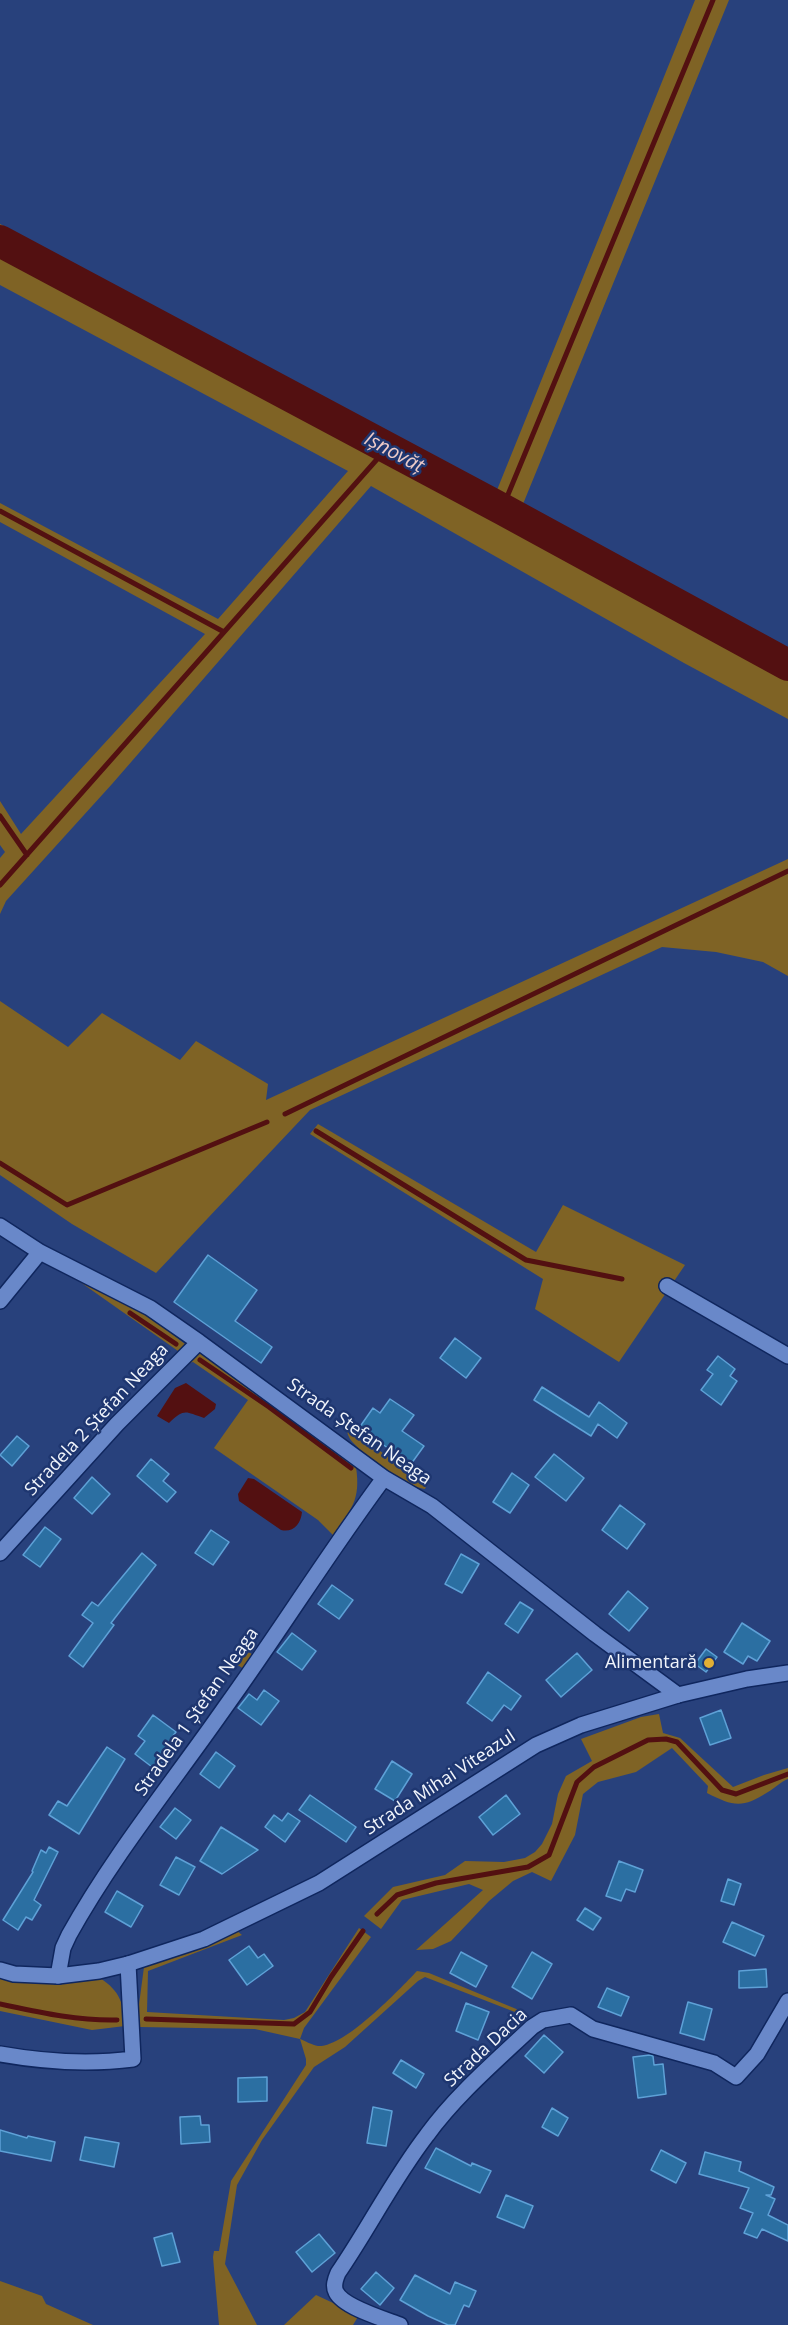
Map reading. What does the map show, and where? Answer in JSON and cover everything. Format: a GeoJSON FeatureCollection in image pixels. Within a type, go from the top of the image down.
{"type":"FeatureCollection","features":[{"type":"Feature","properties":{"kind":"street","name":"Strada Ștefan Neaga"},"geometry":{"type":"LineString","coordinates":[[0,1226],[40,1252],[150,1308],[384,1478],[432,1506],[595,1634],[678,1695]]}},
{"type":"Feature","properties":{"kind":"street"},"geometry":{"type":"LineString","coordinates":[[0,1301],[40,1252]]}},
{"type":"Feature","properties":{"kind":"street"},"geometry":{"type":"LineString","coordinates":[[668,1286],[788,1356]]}},
{"type":"Feature","properties":{"kind":"street","name":"Stradela 2 Ștefan Neaga"},"geometry":{"type":"LineString","coordinates":[[0,1553],[117,1424],[199,1342]]}},
{"type":"Feature","properties":{"kind":"street","name":"Stradela 1 Ștefan Neaga"},"geometry":{"type":"LineString","coordinates":[[58,1976],[63,1948],[69,1935],[120,1854],[227,1705],[336,1542],[384,1478]]}},
{"type":"Feature","properties":{"kind":"street","name":"Strada Mihai Viteazul"},"geometry":{"type":"LineString","coordinates":[[0,1971],[58,1976],[99,1971],[204,1939],[319,1883],[536,1745],[581,1725],[678,1695],[747,1678],[788,1673]]}},
{"type":"Feature","properties":{"kind":"street"},"geometry":{"type":"LineString","coordinates":[[0,2054],[59,2063],[100,2063],[133,2059],[128,1964]]}},
{"type":"Feature","properties":{"kind":"street","name":"Strada Dacia"},"geometry":{"type":"LineString","coordinates":[[400,2325],[366,2312],[341,2299],[335,2291],[334,2282],[398,2175],[428,2132],[532,2027],[543,2020],[571,2015],[593,2029],[714,2063],[736,2077],[757,2054],[788,2001]]}},
{"type":"Feature","properties":{"kind":"shaded area"},"geometry":{"type":"Polygon","coordinates":[[[695,0],[729,0],[523,504],[788,651],[788,719],[684,663],[371,486],[112,784],[6,901],[0,914],[0,858],[5,852],[0,845],[0,801],[21,834],[205,634],[0,522],[0,503],[218,619],[348,471],[0,285],[0,224],[497,490],[695,0]]]}},
{"type":"Feature","properties":{"kind":"shaded area"},"geometry":{"type":"Polygon","coordinates":[[[788,859],[788,976],[763,962],[716,952],[662,947],[310,1110],[156,1273],[72,1224],[0,1175],[0,1001],[68,1047],[102,1013],[180,1060],[196,1041],[268,1084],[266,1100],[788,859]]]}},
{"type":"Feature","properties":{"kind":"shaded area"},"geometry":{"type":"Polygon","coordinates":[[[318,1124],[536,1252],[563,1205],[685,1265],[619,1362],[535,1309],[543,1279],[310,1134],[318,1124]]]}},
{"type":"Feature","properties":{"kind":"shaded area"},"geometry":{"type":"Polygon","coordinates":[[[66,1272],[142,1311],[185,1344],[178,1351],[66,1272]]]}},
{"type":"Feature","properties":{"kind":"shaded area"},"geometry":{"type":"Polygon","coordinates":[[[200,1353],[243,1382],[356,1467],[356,1497],[350,1511],[333,1535],[318,1520],[214,1448],[248,1400],[193,1362],[185,1364],[195,1354],[200,1353]]]}},
{"type":"Feature","properties":{"kind":"shaded area"},"geometry":{"type":"Polygon","coordinates":[[[186,1383],[216,1404],[215,1409],[204,1418],[182,1413],[169,1423],[157,1416],[175,1388],[186,1383]]]}},
{"type":"Feature","properties":{"kind":"shaded area"},"geometry":{"type":"Polygon","coordinates":[[[344,1421],[353,1432],[427,1484],[425,1489],[396,1476],[364,1453],[350,1439],[344,1421]]]}},
{"type":"Feature","properties":{"kind":"shaded area"},"geometry":{"type":"Polygon","coordinates":[[[248,1478],[254,1479],[302,1512],[296,1527],[281,1530],[239,1501],[238,1494],[248,1478]]]}},
{"type":"Feature","properties":{"kind":"shaded area"},"geometry":{"type":"Polygon","coordinates":[[[237,1652],[245,1657],[249,1652],[253,1655],[244,1669],[231,1661],[237,1652]]]}},
{"type":"Feature","properties":{"kind":"shaded area"},"geometry":{"type":"Polygon","coordinates":[[[659,1714],[663,1733],[680,1738],[733,1787],[788,1768],[788,1779],[751,1801],[731,1803],[707,1793],[708,1786],[672,1748],[636,1772],[598,1782],[583,1794],[575,1835],[551,1881],[532,1872],[513,1881],[489,1901],[451,1941],[433,1949],[416,1950],[483,1890],[469,1884],[402,1900],[381,1929],[364,1916],[393,1887],[445,1875],[465,1861],[504,1862],[525,1858],[535,1852],[542,1844],[552,1824],[558,1794],[566,1776],[592,1761],[581,1739],[641,1717],[659,1714]]]}},
{"type":"Feature","properties":{"kind":"shaded area"},"geometry":{"type":"Polygon","coordinates":[[[359,1928],[371,1937],[304,2028],[300,2039],[255,2029],[140,2027],[138,2012],[144,1967],[237,1931],[242,1935],[148,1971],[147,2012],[284,2020],[305,2012],[359,1928]]]}},
{"type":"Feature","properties":{"kind":"shaded area"},"geometry":{"type":"Polygon","coordinates":[[[417,1971],[429,1973],[526,2013],[520,2014],[425,1977],[345,2047],[314,2067],[262,2140],[237,2185],[225,2264],[257,2325],[219,2325],[213,2257],[214,2251],[219,2251],[231,2181],[306,2065],[300,2039],[318,2046],[342,2038],[398,1991],[417,1971]]]}},
{"type":"Feature","properties":{"kind":"shaded area"},"geometry":{"type":"Polygon","coordinates":[[[0,1978],[25,1982],[62,1983],[100,1978],[120,1999],[125,2026],[92,2030],[0,2011],[0,1978]]]}},
{"type":"Feature","properties":{"kind":"shaded area"},"geometry":{"type":"Polygon","coordinates":[[[0,2281],[42,2296],[46,2304],[93,2325],[0,2325],[0,2281]]]}},
{"type":"Feature","properties":{"kind":"shaded area"},"geometry":{"type":"Polygon","coordinates":[[[316,2295],[359,2315],[353,2325],[284,2325],[316,2295]]]}},
{"type":"Feature","properties":{"kind":"building"},"geometry":{"type":"Polygon","coordinates":[[[208,1255],[257,1290],[235,1321],[272,1347],[261,1363],[174,1302],[208,1255]]]}},
{"type":"Feature","properties":{"kind":"building"},"geometry":{"type":"Polygon","coordinates":[[[455,1338],[481,1358],[466,1378],[440,1358],[455,1338]]]}},
{"type":"Feature","properties":{"kind":"building"},"geometry":{"type":"Polygon","coordinates":[[[718,1356],[735,1369],[730,1376],[737,1381],[721,1405],[701,1390],[713,1374],[707,1370],[718,1356]]]}},
{"type":"Feature","properties":{"kind":"building"},"geometry":{"type":"Polygon","coordinates":[[[542,1387],[589,1417],[599,1402],[627,1423],[617,1438],[598,1424],[591,1436],[534,1400],[542,1387]]]}},
{"type":"Feature","properties":{"kind":"building"},"geometry":{"type":"Polygon","coordinates":[[[390,1399],[414,1415],[402,1431],[424,1446],[411,1464],[359,1428],[373,1408],[380,1413],[390,1399]]]}},
{"type":"Feature","properties":{"kind":"building"},"geometry":{"type":"Polygon","coordinates":[[[17,1436],[29,1446],[12,1466],[0,1455],[17,1436]]]}},
{"type":"Feature","properties":{"kind":"building"},"geometry":{"type":"Polygon","coordinates":[[[554,1454],[584,1478],[566,1501],[535,1477],[554,1454]]]}},
{"type":"Feature","properties":{"kind":"building"},"geometry":{"type":"Polygon","coordinates":[[[151,1459],[169,1474],[163,1481],[176,1492],[167,1502],[137,1476],[151,1459]]]}},
{"type":"Feature","properties":{"kind":"building"},"geometry":{"type":"Polygon","coordinates":[[[512,1473],[529,1485],[510,1513],[493,1502],[512,1473]]]}},
{"type":"Feature","properties":{"kind":"building"},"geometry":{"type":"Polygon","coordinates":[[[92,1477],[110,1494],[92,1514],[74,1498],[92,1477]]]}},
{"type":"Feature","properties":{"kind":"building"},"geometry":{"type":"Polygon","coordinates":[[[620,1505],[645,1524],[627,1549],[602,1530],[620,1505]]]}},
{"type":"Feature","properties":{"kind":"building"},"geometry":{"type":"Polygon","coordinates":[[[45,1527],[61,1539],[40,1567],[23,1555],[45,1527]]]}},
{"type":"Feature","properties":{"kind":"building"},"geometry":{"type":"Polygon","coordinates":[[[211,1530],[229,1542],[213,1565],[195,1553],[211,1530]]]}},
{"type":"Feature","properties":{"kind":"building"},"geometry":{"type":"Polygon","coordinates":[[[142,1553],[156,1565],[111,1623],[114,1625],[83,1667],[69,1656],[93,1623],[82,1615],[92,1602],[98,1606],[142,1553]]]}},
{"type":"Feature","properties":{"kind":"building"},"geometry":{"type":"Polygon","coordinates":[[[461,1554],[479,1564],[462,1593],[445,1584],[461,1554]]]}},
{"type":"Feature","properties":{"kind":"building"},"geometry":{"type":"Polygon","coordinates":[[[332,1585],[353,1600],[339,1619],[318,1604],[332,1585]]]}},
{"type":"Feature","properties":{"kind":"building"},"geometry":{"type":"Polygon","coordinates":[[[628,1591],[648,1608],[629,1631],[609,1614],[628,1591]]]}},
{"type":"Feature","properties":{"kind":"building"},"geometry":{"type":"Polygon","coordinates":[[[520,1602],[533,1610],[518,1633],[505,1624],[520,1602]]]}},
{"type":"Feature","properties":{"kind":"building"},"geometry":{"type":"Polygon","coordinates":[[[742,1623],[770,1641],[757,1661],[748,1656],[743,1664],[724,1652],[742,1623]]]}},
{"type":"Feature","properties":{"kind":"building"},"geometry":{"type":"Polygon","coordinates":[[[292,1633],[316,1651],[302,1670],[277,1652],[292,1633]]]}},
{"type":"Feature","properties":{"kind":"building"},"geometry":{"type":"Polygon","coordinates":[[[706,1649],[717,1657],[706,1672],[695,1664],[706,1649]]]}},
{"type":"Feature","properties":{"kind":"building"},"geometry":{"type":"Polygon","coordinates":[[[577,1653],[592,1670],[561,1697],[546,1680],[577,1653]]]}},
{"type":"Feature","properties":{"kind":"building"},"geometry":{"type":"Polygon","coordinates":[[[488,1672],[521,1696],[511,1710],[504,1705],[492,1721],[467,1703],[488,1672]]]}},
{"type":"Feature","properties":{"kind":"building"},"geometry":{"type":"Polygon","coordinates":[[[264,1690],[279,1701],[261,1725],[238,1708],[249,1694],[257,1700],[264,1690]]]}},
{"type":"Feature","properties":{"kind":"building"},"geometry":{"type":"Polygon","coordinates":[[[721,1710],[731,1738],[710,1745],[700,1718],[721,1710]]]}},
{"type":"Feature","properties":{"kind":"building"},"geometry":{"type":"Polygon","coordinates":[[[153,1715],[176,1732],[172,1737],[178,1741],[156,1770],[135,1754],[145,1741],[138,1736],[153,1715]]]}},
{"type":"Feature","properties":{"kind":"building"},"geometry":{"type":"Polygon","coordinates":[[[107,1747],[125,1759],[79,1834],[49,1815],[58,1801],[67,1806],[107,1747]]]}},
{"type":"Feature","properties":{"kind":"building"},"geometry":{"type":"Polygon","coordinates":[[[216,1752],[235,1766],[219,1788],[200,1774],[216,1752]]]}},
{"type":"Feature","properties":{"kind":"building"},"geometry":{"type":"Polygon","coordinates":[[[392,1761],[412,1774],[395,1801],[375,1789],[392,1761]]]}},
{"type":"Feature","properties":{"kind":"building"},"geometry":{"type":"Polygon","coordinates":[[[310,1795],[356,1827],[346,1842],[299,1810],[310,1795]]]}},
{"type":"Feature","properties":{"kind":"building"},"geometry":{"type":"Polygon","coordinates":[[[506,1795],[520,1814],[493,1835],[479,1817],[506,1795]]]}},
{"type":"Feature","properties":{"kind":"building"},"geometry":{"type":"Polygon","coordinates":[[[175,1808],[191,1820],[176,1839],[160,1827],[175,1808]]]}},
{"type":"Feature","properties":{"kind":"building"},"geometry":{"type":"Polygon","coordinates":[[[288,1813],[300,1821],[285,1842],[265,1827],[274,1815],[282,1821],[288,1813]]]}},
{"type":"Feature","properties":{"kind":"building"},"geometry":{"type":"Polygon","coordinates":[[[221,1827],[258,1850],[222,1874],[200,1861],[221,1827]]]}},
{"type":"Feature","properties":{"kind":"building"},"geometry":{"type":"Polygon","coordinates":[[[49,1847],[58,1852],[34,1900],[41,1905],[32,1920],[26,1917],[18,1930],[3,1920],[33,1872],[41,1850],[46,1853],[49,1847]]]}},
{"type":"Feature","properties":{"kind":"building"},"geometry":{"type":"Polygon","coordinates":[[[176,1857],[195,1867],[179,1895],[160,1885],[176,1857]]]}},
{"type":"Feature","properties":{"kind":"building"},"geometry":{"type":"Polygon","coordinates":[[[619,1861],[643,1870],[635,1892],[626,1889],[621,1901],[606,1896],[619,1861]]]}},
{"type":"Feature","properties":{"kind":"building"},"geometry":{"type":"Polygon","coordinates":[[[728,1879],[741,1884],[734,1905],[721,1901],[728,1879]]]}},
{"type":"Feature","properties":{"kind":"building"},"geometry":{"type":"Polygon","coordinates":[[[117,1891],[143,1906],[131,1927],[105,1912],[117,1891]]]}},
{"type":"Feature","properties":{"kind":"building"},"geometry":{"type":"Polygon","coordinates":[[[585,1908],[601,1918],[593,1930],[577,1920],[585,1908]]]}},
{"type":"Feature","properties":{"kind":"building"},"geometry":{"type":"Polygon","coordinates":[[[732,1922],[764,1936],[755,1956],[723,1942],[732,1922]]]}},
{"type":"Feature","properties":{"kind":"building"},"geometry":{"type":"Polygon","coordinates":[[[249,1946],[258,1958],[264,1954],[273,1966],[247,1985],[229,1960],[249,1946]]]}},
{"type":"Feature","properties":{"kind":"building"},"geometry":{"type":"Polygon","coordinates":[[[461,1952],[487,1966],[476,1987],[450,1973],[461,1952]]]}},
{"type":"Feature","properties":{"kind":"building"},"geometry":{"type":"Polygon","coordinates":[[[532,1952],[552,1964],[532,1999],[512,1987],[532,1952]]]}},
{"type":"Feature","properties":{"kind":"building"},"geometry":{"type":"Polygon","coordinates":[[[766,1969],[767,1987],[739,1988],[739,1971],[766,1969]]]}},
{"type":"Feature","properties":{"kind":"building"},"geometry":{"type":"Polygon","coordinates":[[[607,1988],[629,1997],[621,2016],[598,2007],[607,1988]]]}},
{"type":"Feature","properties":{"kind":"building"},"geometry":{"type":"Polygon","coordinates":[[[688,2002],[712,2009],[704,2040],[680,2033],[688,2002]]]}},
{"type":"Feature","properties":{"kind":"building"},"geometry":{"type":"Polygon","coordinates":[[[466,2003],[489,2012],[478,2040],[456,2031],[466,2003]]]}},
{"type":"Feature","properties":{"kind":"building"},"geometry":{"type":"Polygon","coordinates":[[[544,2035],[563,2052],[544,2073],[525,2056],[544,2035]]]}},
{"type":"Feature","properties":{"kind":"building"},"geometry":{"type":"Polygon","coordinates":[[[653,2056],[654,2065],[663,2064],[666,2094],[638,2098],[633,2057],[653,2056]]]}},
{"type":"Feature","properties":{"kind":"building"},"geometry":{"type":"Polygon","coordinates":[[[401,2060],[424,2074],[416,2088],[393,2073],[401,2060]]]}},
{"type":"Feature","properties":{"kind":"building"},"geometry":{"type":"Polygon","coordinates":[[[267,2077],[267,2101],[238,2102],[238,2078],[267,2077]]]}},
{"type":"Feature","properties":{"kind":"building"},"geometry":{"type":"Polygon","coordinates":[[[373,2107],[392,2111],[386,2146],[367,2143],[373,2107]]]}},
{"type":"Feature","properties":{"kind":"building"},"geometry":{"type":"Polygon","coordinates":[[[552,2108],[568,2118],[558,2136],[542,2127],[552,2108]]]}},
{"type":"Feature","properties":{"kind":"building"},"geometry":{"type":"Polygon","coordinates":[[[200,2116],[201,2125],[209,2125],[210,2142],[181,2144],[180,2117],[200,2116]]]}},
{"type":"Feature","properties":{"kind":"building"},"geometry":{"type":"Polygon","coordinates":[[[0,2130],[27,2138],[28,2136],[55,2142],[51,2161],[0,2151],[0,2130]]]}},
{"type":"Feature","properties":{"kind":"building"},"geometry":{"type":"Polygon","coordinates":[[[85,2137],[119,2143],[114,2167],[80,2160],[85,2137]]]}},
{"type":"Feature","properties":{"kind":"building"},"geometry":{"type":"Polygon","coordinates":[[[436,2148],[471,2166],[472,2163],[491,2171],[480,2193],[425,2168],[436,2148]]]}},
{"type":"Feature","properties":{"kind":"building"},"geometry":{"type":"Polygon","coordinates":[[[661,2150],[686,2163],[676,2183],[651,2170],[661,2150]]]}},
{"type":"Feature","properties":{"kind":"building"},"geometry":{"type":"Polygon","coordinates":[[[705,2152],[741,2162],[739,2171],[774,2187],[771,2195],[766,2195],[775,2199],[768,2215],[788,2225],[788,2241],[762,2229],[757,2238],[744,2233],[753,2213],[740,2208],[749,2188],[699,2174],[705,2152]]]}},
{"type":"Feature","properties":{"kind":"building"},"geometry":{"type":"Polygon","coordinates":[[[506,2195],[533,2206],[524,2228],[497,2217],[506,2195]]]}},
{"type":"Feature","properties":{"kind":"building"},"geometry":{"type":"Polygon","coordinates":[[[172,2233],[180,2262],[162,2266],[154,2238],[172,2233]]]}},
{"type":"Feature","properties":{"kind":"building"},"geometry":{"type":"Polygon","coordinates":[[[319,2234],[335,2253],[312,2272],[296,2252],[319,2234]]]}},
{"type":"Feature","properties":{"kind":"building"},"geometry":{"type":"Polygon","coordinates":[[[376,2272],[394,2288],[380,2305],[361,2289],[376,2272]]]}},
{"type":"Feature","properties":{"kind":"building"},"geometry":{"type":"Polygon","coordinates":[[[415,2275],[450,2294],[455,2282],[476,2291],[469,2307],[464,2305],[455,2325],[448,2325],[428,2316],[400,2300],[415,2275]]]}},
{"type":"Feature","properties":{"kind":"waterway"},"geometry":{"type":"LineString","coordinates":[[502,509],[713,0]]}},
{"type":"Feature","properties":{"kind":"waterway","name":"Ișnovăț"},"geometry":{"type":"LineString","coordinates":[[0,241],[502,509],[788,665]]}},
{"type":"Feature","properties":{"kind":"waterway"},"geometry":{"type":"LineString","coordinates":[[0,885],[387,448]]}},
{"type":"Feature","properties":{"kind":"waterway"},"geometry":{"type":"LineString","coordinates":[[0,511],[224,632]]}},
{"type":"Feature","properties":{"kind":"waterway"},"geometry":{"type":"LineString","coordinates":[[0,816],[27,855]]}},
{"type":"Feature","properties":{"kind":"waterway"},"geometry":{"type":"LineString","coordinates":[[285,1114],[788,871]]}},
{"type":"Feature","properties":{"kind":"waterway"},"geometry":{"type":"LineString","coordinates":[[0,1163],[67,1205],[267,1122]]}},
{"type":"Feature","properties":{"kind":"waterway"},"geometry":{"type":"LineString","coordinates":[[316,1131],[526,1260],[622,1279]]}},
{"type":"Feature","properties":{"kind":"waterway"},"geometry":{"type":"LineString","coordinates":[[130,1313],[176,1344]]}},
{"type":"Feature","properties":{"kind":"waterway"},"geometry":{"type":"LineString","coordinates":[[200,1360],[269,1407],[351,1468]]}},
{"type":"Feature","properties":{"kind":"waterway"},"geometry":{"type":"LineString","coordinates":[[377,1914],[397,1895],[436,1883],[528,1867],[549,1855],[577,1782],[594,1767],[648,1740],[666,1739],[677,1742],[722,1790],[736,1794],[788,1774]]}},
{"type":"Feature","properties":{"kind":"waterway"},"geometry":{"type":"LineString","coordinates":[[146,2019],[294,2024],[310,2012],[363,1931]]}},
{"type":"Feature","properties":{"kind":"waterway"},"geometry":{"type":"LineString","coordinates":[[0,2004],[72,2017],[117,2020]]}},
{"type":"Feature","properties":{"kind":"place","name":"Alimentară"},"geometry":{"type":"Point","coordinates":[709,1663]}}]}
